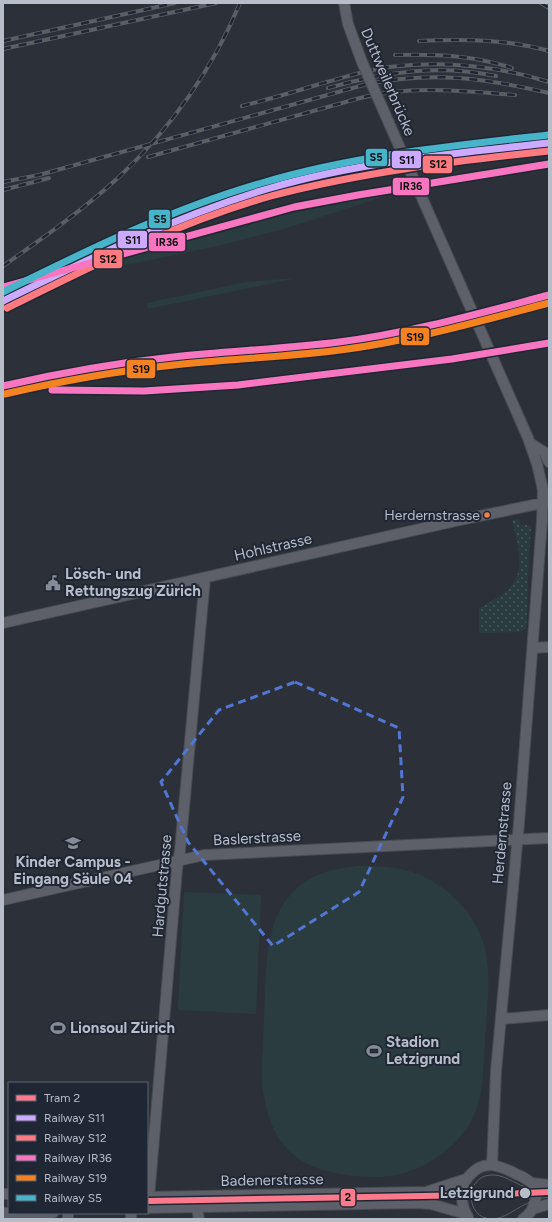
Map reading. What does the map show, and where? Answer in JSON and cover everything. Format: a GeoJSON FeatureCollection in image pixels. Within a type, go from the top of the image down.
{"type":"FeatureCollection","features":[{"type":"Feature","properties":{"kind":"street","name":"Duttweilerbrücke"},"geometry":{"type":"LineString","coordinates":[[344,3],[348,24],[362,62],[529,441],[537,464],[546,502]]}},
{"type":"Feature","properties":{"kind":"street"},"geometry":{"type":"LineString","coordinates":[[529,441],[544,452],[549,462]]}},
{"type":"Feature","properties":{"kind":"street","name":"Hohlstrasse"},"geometry":{"type":"LineString","coordinates":[[3,623],[546,502]]}},
{"type":"Feature","properties":{"kind":"street","name":"Herdernstrasse"},"geometry":{"type":"LineString","coordinates":[[492,1165],[496,1071],[546,502]]}},
{"type":"Feature","properties":{"kind":"street","name":"Hardgutstrasse"},"geometry":{"type":"LineString","coordinates":[[148,1197],[205,578]]}},
{"type":"Feature","properties":{"kind":"street"},"geometry":{"type":"LineString","coordinates":[[533,648],[549,647]]}},
{"type":"Feature","properties":{"kind":"street","name":"Baslerstrasse"},"geometry":{"type":"LineString","coordinates":[[3,900],[204,855],[549,838]]}},
{"type":"Feature","properties":{"kind":"street"},"geometry":{"type":"LineString","coordinates":[[501,1019],[549,1015]]}},
{"type":"Feature","properties":{"kind":"street"},"geometry":{"type":"LineString","coordinates":[[492,1165],[504,1167],[532,1183],[535,1193],[533,1209]]}},
{"type":"Feature","properties":{"kind":"street","name":"Badenerstrasse"},"geometry":{"type":"LineString","coordinates":[[468,1216],[463,1204],[462,1196],[466,1179],[477,1168],[492,1165]]}},
{"type":"Feature","properties":{"kind":"street","name":"Badenerstrasse"},"geometry":{"type":"LineString","coordinates":[[148,1197],[426,1192],[466,1179]]}},
{"type":"Feature","properties":{"kind":"street"},"geometry":{"type":"LineString","coordinates":[[532,1183],[549,1184]]}},
{"type":"Feature","properties":{"kind":"street","name":"Badenerstrasse"},"geometry":{"type":"LineString","coordinates":[[148,1208],[431,1204],[468,1216]]}},
{"type":"Feature","properties":{"kind":"street"},"geometry":{"type":"LineString","coordinates":[[523,1219],[533,1209],[549,1204]]}},
{"type":"Feature","properties":{"kind":"street"},"geometry":{"type":"LineString","coordinates":[[197,1208],[199,1219]]}},
{"type":"Feature","properties":{"kind":"highlighted area"},"geometry":{"type":"Polygon","coordinates":[[[295,682],[399,728],[403,797],[359,892],[273,946],[188,842],[161,782],[219,710],[295,682]]]}},
{"type":"Feature","properties":{"kind":"shaded area"},"geometry":{"type":"Polygon","coordinates":[[[391,194],[290,227],[222,245],[54,280],[67,273],[201,235],[280,215],[391,194]]]}},
{"type":"Feature","properties":{"kind":"shaded area"},"geometry":{"type":"Polygon","coordinates":[[[297,278],[148,309],[147,303],[246,282],[297,278]]]}},
{"type":"Feature","properties":{"kind":"shaded area"},"geometry":{"type":"Polygon","coordinates":[[[519,519],[520,525],[529,525],[531,527],[526,628],[520,632],[479,633],[479,609],[503,594],[516,578],[520,560],[512,520],[519,519]]]}},
{"type":"Feature","properties":{"kind":"shaded area","name":"Stadion Letzigrund"},"geometry":{"type":"Polygon","coordinates":[[[357,866],[387,867],[405,870],[431,880],[443,888],[454,897],[472,919],[484,945],[488,968],[482,1087],[476,1111],[471,1122],[455,1142],[434,1160],[409,1171],[383,1177],[369,1177],[331,1172],[300,1160],[288,1150],[278,1137],[270,1121],[262,1084],[267,958],[276,919],[288,897],[307,880],[329,871],[357,866]]]}},
{"type":"Feature","properties":{"kind":"shaded area"},"geometry":{"type":"Polygon","coordinates":[[[184,892],[261,895],[256,1014],[178,1010],[184,892]]]}},
{"type":"Feature","properties":{"kind":"tram line"},"geometry":{"type":"LineString","coordinates":[[549,1192],[528,1188],[504,1177],[491,1175],[482,1177],[476,1182],[472,1189],[471,1197],[477,1212],[483,1217],[492,1219],[505,1216],[531,1201],[549,1197]]}},
{"type":"Feature","properties":{"kind":"tram line","name":"2"},"geometry":{"type":"LineString","coordinates":[[148,1201],[477,1195],[549,1192]]}},
{"type":"Feature","properties":{"kind":"railway"},"geometry":{"type":"LineString","coordinates":[[3,41],[175,3]]}},
{"type":"Feature","properties":{"kind":"railway"},"geometry":{"type":"LineString","coordinates":[[3,49],[216,3]]}},
{"type":"Feature","properties":{"kind":"railway"},"geometry":{"type":"LineString","coordinates":[[3,266],[91,201],[138,158],[173,118],[204,74],[240,3]]}},
{"type":"Feature","properties":{"kind":"railway"},"geometry":{"type":"LineString","coordinates":[[541,3],[549,8]]}},
{"type":"Feature","properties":{"kind":"railway"},"geometry":{"type":"LineString","coordinates":[[419,41],[452,40],[501,42],[549,51]]}},
{"type":"Feature","properties":{"kind":"railway"},"geometry":{"type":"LineString","coordinates":[[395,55],[454,56],[483,60],[512,68]]}},
{"type":"Feature","properties":{"kind":"railway"},"geometry":{"type":"LineString","coordinates":[[242,106],[366,71],[410,65],[450,64],[490,68],[529,76],[549,82]]}},
{"type":"Feature","properties":{"kind":"railway"},"geometry":{"type":"LineString","coordinates":[[328,88],[349,82],[391,74],[432,70],[474,72],[496,76]]}},
{"type":"Feature","properties":{"kind":"railway"},"geometry":{"type":"LineString","coordinates":[[3,182],[39,175],[367,84],[391,80],[437,77],[459,78],[503,83],[549,93]]}},
{"type":"Feature","properties":{"kind":"railway"},"geometry":{"type":"LineString","coordinates":[[148,157],[379,94],[399,91],[437,90],[515,95]]}},
{"type":"Feature","properties":{"kind":"railway"},"geometry":{"type":"LineString","coordinates":[[3,190],[49,178]]}},
{"type":"Feature","properties":{"kind":"rail line","name":"S5"},"geometry":{"type":"LineString","coordinates":[[3,292],[131,231],[164,217],[231,192],[265,182],[335,165],[405,152],[548,135]]}},
{"type":"Feature","properties":{"kind":"rail line","name":"S11"},"geometry":{"type":"LineString","coordinates":[[3,301],[132,240],[199,212],[267,189],[371,165],[442,155],[549,143]]}},
{"type":"Feature","properties":{"kind":"rail line","name":"S12"},"geometry":{"type":"LineString","coordinates":[[7,308],[136,246],[203,219],[271,196],[340,180],[409,168],[549,151]]}},
{"type":"Feature","properties":{"kind":"rail line","name":"IR36"},"geometry":{"type":"LineString","coordinates":[[3,287],[294,207],[549,164]]}},
{"type":"Feature","properties":{"kind":"rail line","name":"IR36"},"geometry":{"type":"LineString","coordinates":[[3,386],[109,365],[152,359],[339,342],[366,338],[445,322],[549,295]]}},
{"type":"Feature","properties":{"kind":"rail line","name":"S19"},"geometry":{"type":"LineString","coordinates":[[5,394],[110,373],[153,367],[340,350],[367,346],[445,330],[549,303]]}},
{"type":"Feature","properties":{"kind":"rail line","name":"IR36"},"geometry":{"type":"LineString","coordinates":[[52,390],[144,391],[238,385],[452,359],[549,343]]}},
{"type":"Feature","properties":{"kind":"place","name":"Herdernstrasse"},"geometry":{"type":"Point","coordinates":[487,515]}},
{"type":"Feature","properties":{"kind":"place","name":"Lösch- und Rettungszug Zürich"},"geometry":{"type":"Point","coordinates":[53,583]}},
{"type":"Feature","properties":{"kind":"place","name":"Kinder Campus - Eingang Säule 04"},"geometry":{"type":"Point","coordinates":[73,843]}},
{"type":"Feature","properties":{"kind":"place","name":"Lionsoul Zürich"},"geometry":{"type":"Point","coordinates":[58,1028]}},
{"type":"Feature","properties":{"kind":"place","name":"Stadion Letzigrund"},"geometry":{"type":"Point","coordinates":[374,1051]}},
{"type":"Feature","properties":{"kind":"place","name":"Letzigrund"},"geometry":{"type":"Point","coordinates":[525,1193]}}]}
